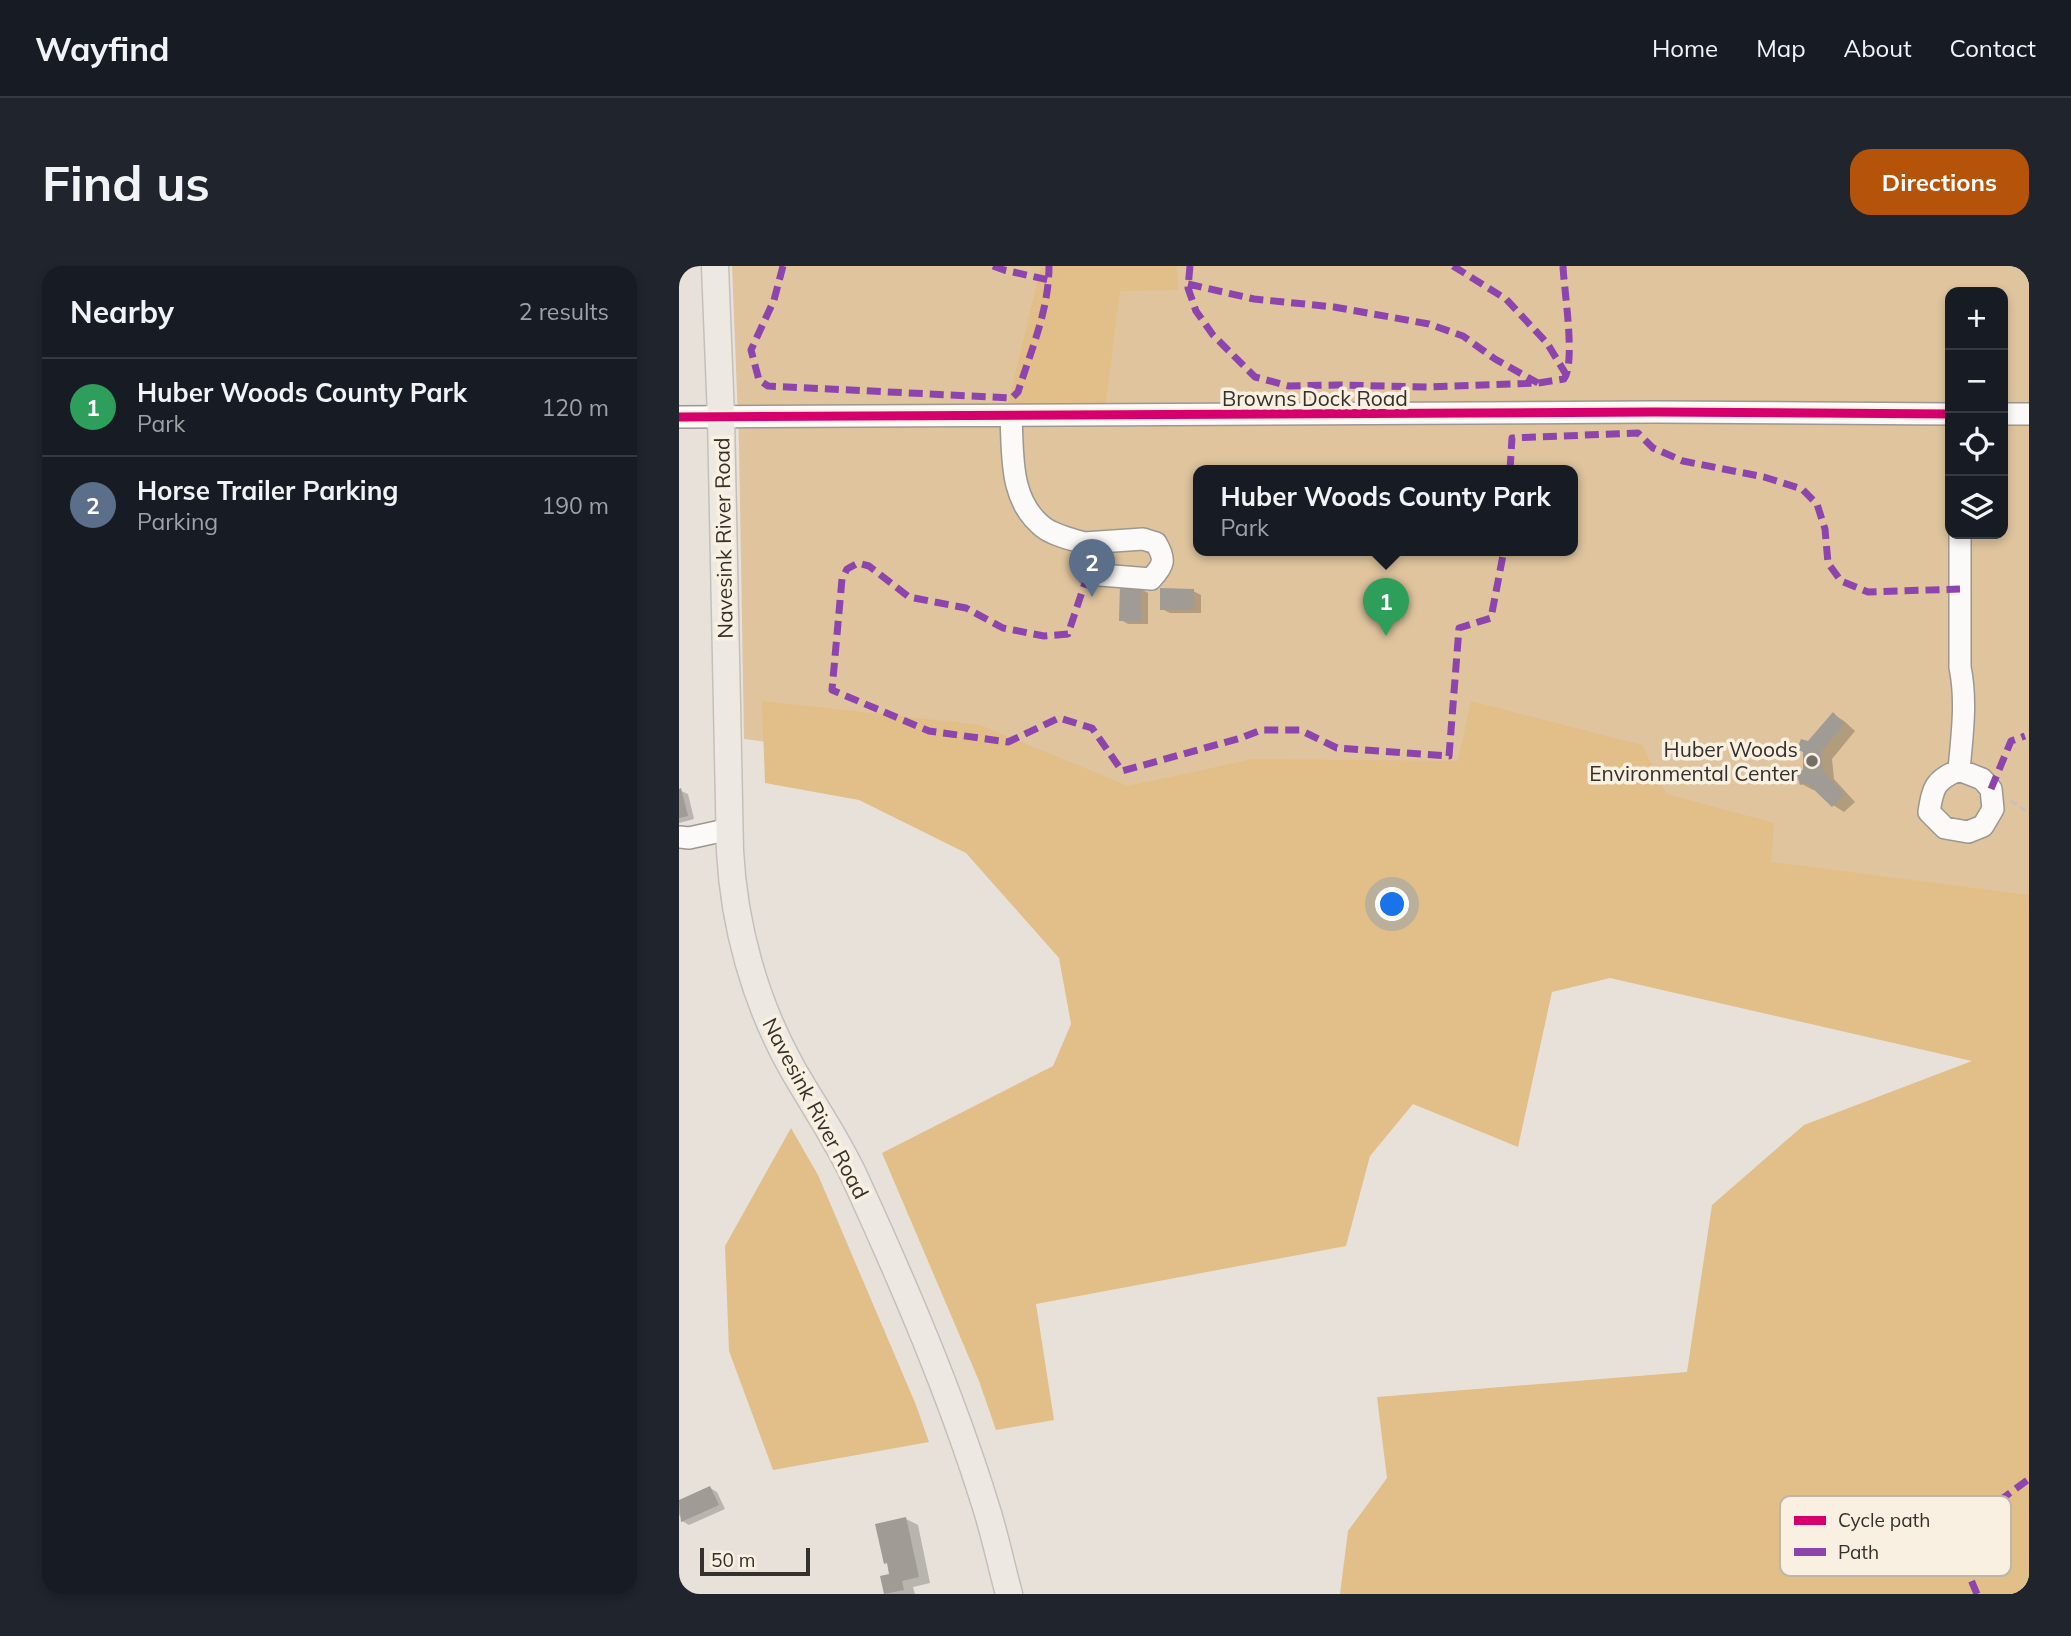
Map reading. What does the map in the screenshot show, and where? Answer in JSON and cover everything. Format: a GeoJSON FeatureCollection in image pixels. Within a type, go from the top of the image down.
{"type":"FeatureCollection","features":[{"type":"Feature","properties":{"kind":"main road","name":"Navesink River Road"},"geometry":{"type":"LineString","coordinates":[[715,266],[730,829],[736,908],[760,999],[791,1067],[837,1142],[853,1174],[925,1340],[987,1509],[1009,1594]]}},
{"type":"Feature","properties":{"kind":"street","name":"Browns Dock Road"},"geometry":{"type":"LineString","coordinates":[[679,417],[1655,412],[1945,414]]}},
{"type":"Feature","properties":{"kind":"street"},"geometry":{"type":"LineString","coordinates":[[2008,414],[2029,414]]}},
{"type":"Feature","properties":{"kind":"street"},"geometry":{"type":"LineString","coordinates":[[1011,415],[1016,487],[1023,505],[1044,528],[1084,543]]}},
{"type":"Feature","properties":{"kind":"street"},"geometry":{"type":"LineString","coordinates":[[1959,770],[1965,709],[1960,667],[1960,539]]}},
{"type":"Feature","properties":{"kind":"street"},"geometry":{"type":"LineString","coordinates":[[679,837],[689,838],[730,829]]}},
{"type":"Feature","properties":{"kind":"shaded area"},"geometry":{"type":"Polygon","coordinates":[[[732,266],[2029,266],[2029,903],[744,739],[739,444],[732,266]]]}},
{"type":"Feature","properties":{"kind":"shaded area"},"geometry":{"type":"Polygon","coordinates":[[[1041,266],[1177,266],[1178,290],[1120,291],[1104,416],[1005,417],[1041,266]]]}},
{"type":"Feature","properties":{"kind":"shaded area"},"geometry":{"type":"Polygon","coordinates":[[[762,701],[980,725],[1128,786],[1253,759],[1458,761],[1471,701],[1642,745],[1666,794],[1774,823],[1771,862],[2029,895],[2029,1594],[1340,1594],[1348,1531],[1387,1478],[1377,1397],[1687,1372],[1712,1205],[1804,1125],[1972,1061],[1610,978],[1552,992],[1518,1147],[1413,1104],[1370,1156],[1346,1246],[1036,1304],[1054,1420],[996,1430],[979,1381],[882,1153],[1053,1066],[1071,1024],[1059,958],[966,853],[859,800],[765,783],[762,701]]]}},
{"type":"Feature","properties":{"kind":"shaded area"},"geometry":{"type":"Polygon","coordinates":[[[791,1128],[818,1175],[916,1405],[929,1442],[773,1470],[729,1351],[725,1246],[791,1128]]]}},
{"type":"Feature","properties":{"kind":"building"},"geometry":{"type":"Polygon","coordinates":[[[1120,585],[1141,587],[1141,621],[1119,621],[1120,585]]]}},
{"type":"Feature","properties":{"kind":"building"},"geometry":{"type":"Polygon","coordinates":[[[1160,588],[1194,589],[1194,610],[1160,610],[1160,588]]]}},
{"type":"Feature","properties":{"kind":"building","name":"Huber Woods Environmental Center"},"geometry":{"type":"Polygon","coordinates":[[[1833,712],[1844,724],[1821,752],[1823,771],[1844,794],[1832,807],[1807,783],[1800,785],[1796,772],[1803,770],[1803,752],[1797,749],[1801,739],[1808,741],[1833,712]]]}},
{"type":"Feature","properties":{"kind":"building"},"geometry":{"type":"Polygon","coordinates":[[[681,788],[688,816],[679,818],[679,789],[681,788]]]}},
{"type":"Feature","properties":{"kind":"building"},"geometry":{"type":"Polygon","coordinates":[[[710,1486],[719,1505],[681,1522],[679,1500],[710,1486]]]}},
{"type":"Feature","properties":{"kind":"building"},"geometry":{"type":"Polygon","coordinates":[[[906,1517],[919,1577],[902,1581],[904,1590],[884,1594],[880,1576],[889,1574],[887,1563],[884,1564],[875,1524],[906,1517]]]}},
{"type":"Feature","properties":{"kind":"marked path"},"geometry":{"type":"LineString","coordinates":[[783,266],[774,300],[751,350],[759,380],[768,386],[1012,398],[1018,392],[1038,330],[1046,298],[1049,266]]}},
{"type":"Feature","properties":{"kind":"marked path"},"geometry":{"type":"LineString","coordinates":[[993,266],[1049,280]]}},
{"type":"Feature","properties":{"kind":"marked path"},"geometry":{"type":"LineString","coordinates":[[1190,266],[1188,288],[1196,311],[1213,335],[1255,377],[1289,386],[1429,387],[1538,383],[1564,379],[1569,343],[1563,266]]}},
{"type":"Feature","properties":{"kind":"marked path"},"geometry":{"type":"LineString","coordinates":[[1453,266],[1506,299],[1547,343],[1567,376]]}},
{"type":"Feature","properties":{"kind":"marked path"},"geometry":{"type":"LineString","coordinates":[[1188,284],[1254,299],[1334,307],[1429,324],[1463,336],[1495,359],[1538,383]]}},
{"type":"Feature","properties":{"kind":"marked path"},"geometry":{"type":"LineString","coordinates":[[1510,465],[1512,438],[1638,433],[1653,448],[1683,461],[1764,477],[1802,489],[1817,504],[1825,529],[1828,563],[1841,581],[1868,592],[1960,589]]}},
{"type":"Feature","properties":{"kind":"marked path"},"geometry":{"type":"LineString","coordinates":[[1088,574],[1068,634],[1044,636],[1003,628],[966,608],[909,597],[869,566],[858,563],[847,569],[842,579],[832,690],[929,731],[1008,742],[1059,718],[1092,728],[1122,771],[1261,730],[1300,730],[1337,748],[1449,756],[1459,628],[1491,618],[1503,556]]}},
{"type":"Feature","properties":{"kind":"marked path"},"geometry":{"type":"LineString","coordinates":[[1991,789],[2011,741],[2025,736]]}},
{"type":"Feature","properties":{"kind":"marked path"},"geometry":{"type":"LineString","coordinates":[[2006,1496],[2029,1479]]}},
{"type":"Feature","properties":{"kind":"marked path"},"geometry":{"type":"LineString","coordinates":[[1969,1576],[1977,1594]]}},
{"type":"Feature","properties":{"kind":"cycle path"},"geometry":{"type":"LineString","coordinates":[[679,417],[1655,412],[1945,414]]}},
{"type":"Feature","properties":{"kind":"place","name":"Horse Trailer Parking"},"geometry":{"type":"Point","coordinates":[1092,597]}},
{"type":"Feature","properties":{"kind":"place","name":"Huber Woods County Park"},"geometry":{"type":"Point","coordinates":[1386,636]}},
{"type":"Feature","properties":{"kind":"place","name":"Huber Woods Environmental Center"},"geometry":{"type":"Point","coordinates":[1812,761]}}]}
